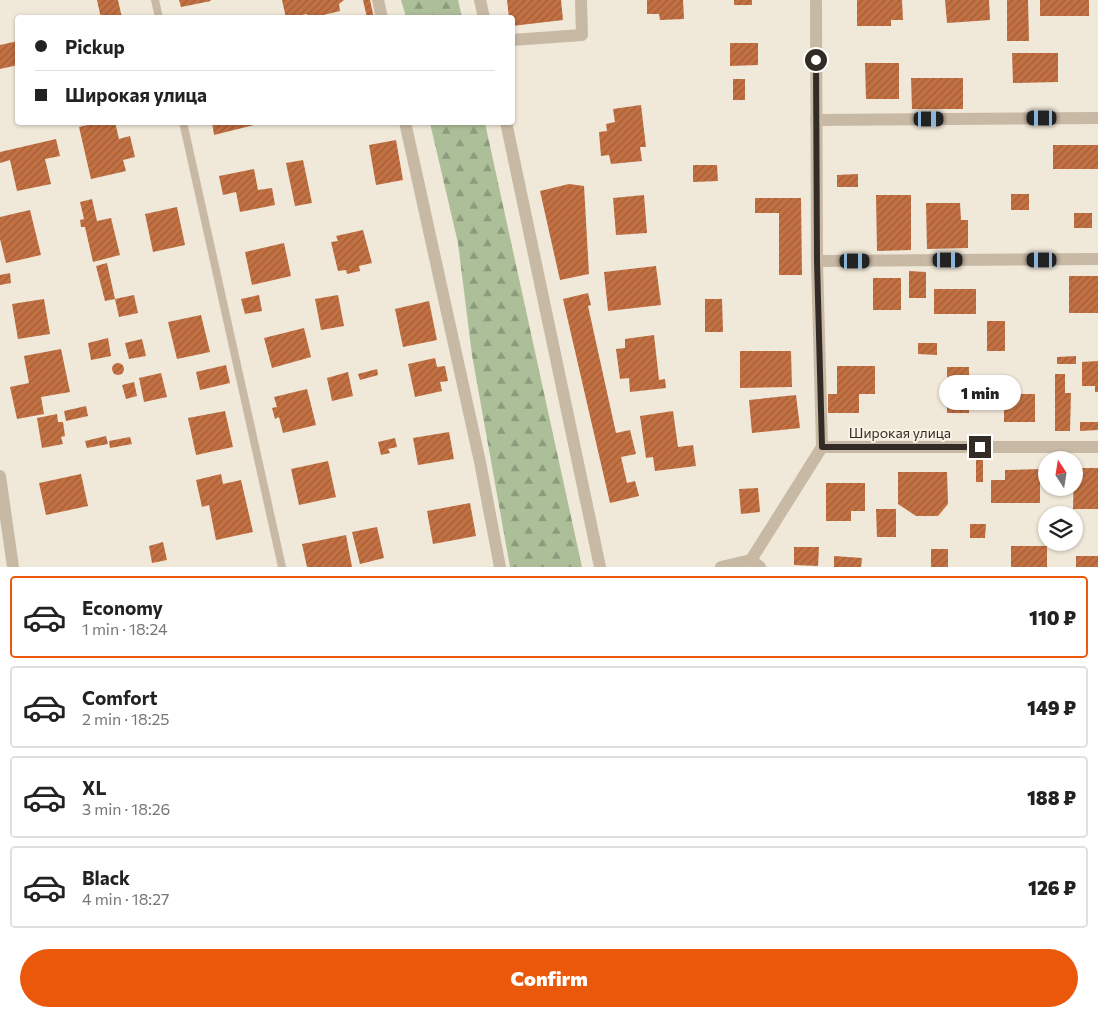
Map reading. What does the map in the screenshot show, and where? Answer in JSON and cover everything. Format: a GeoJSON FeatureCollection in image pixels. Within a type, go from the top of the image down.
{"type":"FeatureCollection","features":[{"type":"Feature","properties":{"kind":"street"},"geometry":{"type":"LineString","coordinates":[[378,0],[381,15]]}},
{"type":"Feature","properties":{"kind":"street"},"geometry":{"type":"LineString","coordinates":[[480,0],[483,15]]}},
{"type":"Feature","properties":{"kind":"street"},"geometry":{"type":"LineString","coordinates":[[515,40],[582,35],[581,0]]}},
{"type":"Feature","properties":{"kind":"street"},"geometry":{"type":"LineString","coordinates":[[721,567],[756,563],[822,447],[817,261],[816,0]]}},
{"type":"Feature","properties":{"kind":"street"},"geometry":{"type":"LineString","coordinates":[[816,120],[1098,118]]}},
{"type":"Feature","properties":{"kind":"street"},"geometry":{"type":"LineString","coordinates":[[406,125],[480,462],[500,567]]}},
{"type":"Feature","properties":{"kind":"street"},"geometry":{"type":"LineString","coordinates":[[507,125],[600,567]]}},
{"type":"Feature","properties":{"kind":"street"},"geometry":{"type":"LineString","coordinates":[[817,261],[1098,260]]}},
{"type":"Feature","properties":{"kind":"street","name":"Широкая улица"},"geometry":{"type":"LineString","coordinates":[[822,447],[1098,447]]}},
{"type":"Feature","properties":{"kind":"street"},"geometry":{"type":"LineString","coordinates":[[0,476],[13,567]]}},
{"type":"Feature","properties":{"kind":"lane"},"geometry":{"type":"LineString","coordinates":[[155,0],[158,15]]}},
{"type":"Feature","properties":{"kind":"lane"},"geometry":{"type":"LineString","coordinates":[[184,125],[282,567]]}},
{"type":"Feature","properties":{"kind":"green space"},"geometry":{"type":"Polygon","coordinates":[[[401,0],[458,0],[462,15],[405,15],[401,0]]]}},
{"type":"Feature","properties":{"kind":"green space"},"geometry":{"type":"Polygon","coordinates":[[[430,125],[485,125],[582,567],[510,567],[472,355],[458,243],[430,125]]]}},
{"type":"Feature","properties":{"kind":"building"},"geometry":{"type":"Polygon","coordinates":[[[97,0],[118,0],[121,15],[100,15],[97,0]]]}},
{"type":"Feature","properties":{"kind":"building"},"geometry":{"type":"Polygon","coordinates":[[[179,0],[210,0],[211,1],[181,7],[179,0]]]}},
{"type":"Feature","properties":{"kind":"building"},"geometry":{"type":"Polygon","coordinates":[[[282,0],[344,0],[339,4],[340,11],[323,15],[285,15],[282,0]]]}},
{"type":"Feature","properties":{"kind":"building"},"geometry":{"type":"Polygon","coordinates":[[[363,0],[370,0],[373,15],[366,15],[363,0]]]}},
{"type":"Feature","properties":{"kind":"building"},"geometry":{"type":"Polygon","coordinates":[[[507,0],[561,0],[563,20],[515,26],[515,15],[509,15],[507,0]]]}},
{"type":"Feature","properties":{"kind":"building"},"geometry":{"type":"Polygon","coordinates":[[[647,0],[683,0],[684,19],[660,20],[659,14],[647,14],[647,0]]]}},
{"type":"Feature","properties":{"kind":"building"},"geometry":{"type":"Polygon","coordinates":[[[734,0],[752,0],[752,5],[734,5],[734,0]]]}},
{"type":"Feature","properties":{"kind":"building"},"geometry":{"type":"Polygon","coordinates":[[[857,0],[902,0],[903,20],[891,20],[891,26],[857,26],[857,0]]]}},
{"type":"Feature","properties":{"kind":"building"},"geometry":{"type":"Polygon","coordinates":[[[945,0],[989,0],[990,20],[947,23],[945,0]]]}},
{"type":"Feature","properties":{"kind":"building"},"geometry":{"type":"Polygon","coordinates":[[[1007,0],[1028,0],[1029,41],[1007,41],[1007,0]]]}},
{"type":"Feature","properties":{"kind":"building"},"geometry":{"type":"Polygon","coordinates":[[[1040,0],[1089,0],[1089,16],[1040,16],[1040,0]]]}},
{"type":"Feature","properties":{"kind":"building"},"geometry":{"type":"Polygon","coordinates":[[[15,42],[15,66],[0,69],[0,45],[15,42]]]}},
{"type":"Feature","properties":{"kind":"building"},"geometry":{"type":"Polygon","coordinates":[[[730,43],[758,43],[758,65],[730,66],[730,43]]]}},
{"type":"Feature","properties":{"kind":"building"},"geometry":{"type":"Polygon","coordinates":[[[1012,53],[1058,53],[1058,82],[1013,83],[1012,53]]]}},
{"type":"Feature","properties":{"kind":"building"},"geometry":{"type":"Polygon","coordinates":[[[865,63],[899,63],[899,99],[866,99],[865,63]]]}},
{"type":"Feature","properties":{"kind":"building"},"geometry":{"type":"Polygon","coordinates":[[[911,78],[963,78],[963,109],[912,109],[911,78]]]}},
{"type":"Feature","properties":{"kind":"building"},"geometry":{"type":"Polygon","coordinates":[[[733,79],[745,79],[745,100],[733,100],[733,79]]]}},
{"type":"Feature","properties":{"kind":"building"},"geometry":{"type":"Polygon","coordinates":[[[641,105],[646,147],[640,147],[642,161],[611,164],[609,155],[601,156],[599,132],[607,131],[606,124],[615,122],[613,109],[641,105]]]}},
{"type":"Feature","properties":{"kind":"building"},"geometry":{"type":"Polygon","coordinates":[[[87,125],[116,125],[119,139],[130,136],[135,157],[123,160],[126,171],[91,179],[79,127],[87,125]]]}},
{"type":"Feature","properties":{"kind":"building"},"geometry":{"type":"Polygon","coordinates":[[[212,125],[254,125],[214,135],[212,125]]]}},
{"type":"Feature","properties":{"kind":"building"},"geometry":{"type":"Polygon","coordinates":[[[56,139],[60,156],[45,159],[51,184],[17,191],[10,160],[0,163],[0,152],[56,139]]]}},
{"type":"Feature","properties":{"kind":"building"},"geometry":{"type":"Polygon","coordinates":[[[396,140],[403,180],[376,185],[369,145],[396,140]]]}},
{"type":"Feature","properties":{"kind":"building"},"geometry":{"type":"Polygon","coordinates":[[[1053,145],[1098,145],[1098,169],[1053,169],[1053,145]]]}},
{"type":"Feature","properties":{"kind":"building"},"geometry":{"type":"Polygon","coordinates":[[[303,160],[312,203],[295,206],[286,163],[303,160]]]}},
{"type":"Feature","properties":{"kind":"building"},"geometry":{"type":"Polygon","coordinates":[[[693,165],[717,165],[718,181],[693,182],[693,165]]]}},
{"type":"Feature","properties":{"kind":"building"},"geometry":{"type":"Polygon","coordinates":[[[254,169],[258,190],[272,188],[275,205],[240,212],[236,192],[223,195],[219,176],[254,169]]]}},
{"type":"Feature","properties":{"kind":"building"},"geometry":{"type":"Polygon","coordinates":[[[858,174],[858,187],[837,187],[837,175],[858,174]]]}},
{"type":"Feature","properties":{"kind":"building"},"geometry":{"type":"Polygon","coordinates":[[[569,184],[584,186],[589,274],[560,280],[540,191],[569,184]]]}},
{"type":"Feature","properties":{"kind":"building"},"geometry":{"type":"Polygon","coordinates":[[[1011,194],[1029,194],[1029,210],[1011,210],[1011,194]]]}},
{"type":"Feature","properties":{"kind":"building"},"geometry":{"type":"Polygon","coordinates":[[[644,195],[647,233],[616,235],[613,198],[644,195]]]}},
{"type":"Feature","properties":{"kind":"building"},"geometry":{"type":"Polygon","coordinates":[[[876,195],[911,195],[911,250],[877,251],[876,195]]]}},
{"type":"Feature","properties":{"kind":"building"},"geometry":{"type":"Polygon","coordinates":[[[755,198],[801,198],[802,275],[779,275],[779,213],[755,213],[755,198]]]}},
{"type":"Feature","properties":{"kind":"building"},"geometry":{"type":"Polygon","coordinates":[[[92,199],[97,221],[111,218],[120,255],[93,262],[85,227],[81,227],[80,220],[84,219],[80,202],[92,199]]]}},
{"type":"Feature","properties":{"kind":"building"},"geometry":{"type":"Polygon","coordinates":[[[926,203],[960,203],[961,220],[968,220],[968,248],[927,249],[926,203]]]}},
{"type":"Feature","properties":{"kind":"building"},"geometry":{"type":"Polygon","coordinates":[[[177,207],[185,245],[153,252],[145,214],[177,207]]]}},
{"type":"Feature","properties":{"kind":"building"},"geometry":{"type":"Polygon","coordinates":[[[30,210],[41,255],[6,263],[0,239],[0,217],[30,210]]]}},
{"type":"Feature","properties":{"kind":"building"},"geometry":{"type":"Polygon","coordinates":[[[1074,213],[1092,213],[1092,228],[1074,228],[1074,213]]]}},
{"type":"Feature","properties":{"kind":"building"},"geometry":{"type":"Polygon","coordinates":[[[363,230],[372,263],[359,266],[360,271],[347,274],[346,270],[338,271],[331,242],[338,241],[336,236],[363,230]]]}},
{"type":"Feature","properties":{"kind":"building"},"geometry":{"type":"Polygon","coordinates":[[[284,243],[291,276],[252,285],[245,252],[284,243]]]}},
{"type":"Feature","properties":{"kind":"building"},"geometry":{"type":"Polygon","coordinates":[[[107,263],[115,299],[105,301],[96,266],[107,263]]]}},
{"type":"Feature","properties":{"kind":"building"},"geometry":{"type":"Polygon","coordinates":[[[656,266],[661,305],[608,311],[604,272],[656,266]]]}},
{"type":"Feature","properties":{"kind":"building"},"geometry":{"type":"Polygon","coordinates":[[[909,271],[926,272],[926,298],[909,298],[909,271]]]}},
{"type":"Feature","properties":{"kind":"building"},"geometry":{"type":"Polygon","coordinates":[[[10,273],[11,283],[0,285],[0,275],[10,273]]]}},
{"type":"Feature","properties":{"kind":"building"},"geometry":{"type":"Polygon","coordinates":[[[1069,276],[1098,276],[1098,313],[1069,313],[1069,276]]]}},
{"type":"Feature","properties":{"kind":"building"},"geometry":{"type":"Polygon","coordinates":[[[873,278],[901,278],[901,310],[873,310],[873,278]]]}},
{"type":"Feature","properties":{"kind":"building"},"geometry":{"type":"Polygon","coordinates":[[[934,289],[976,289],[976,314],[934,314],[934,289]]]}},
{"type":"Feature","properties":{"kind":"building"},"geometry":{"type":"Polygon","coordinates":[[[588,293],[591,305],[588,306],[616,433],[630,430],[636,454],[621,457],[627,483],[635,481],[639,496],[610,503],[563,299],[588,293]]]}},
{"type":"Feature","properties":{"kind":"building"},"geometry":{"type":"Polygon","coordinates":[[[134,295],[138,313],[119,317],[115,299],[134,295]]]}},
{"type":"Feature","properties":{"kind":"building"},"geometry":{"type":"Polygon","coordinates":[[[259,295],[262,311],[245,314],[241,299],[259,295]]]}},
{"type":"Feature","properties":{"kind":"building"},"geometry":{"type":"Polygon","coordinates":[[[338,295],[344,326],[321,330],[315,299],[338,295]]]}},
{"type":"Feature","properties":{"kind":"building"},"geometry":{"type":"Polygon","coordinates":[[[44,299],[50,334],[18,339],[12,304],[44,299]]]}},
{"type":"Feature","properties":{"kind":"building"},"geometry":{"type":"Polygon","coordinates":[[[705,299],[722,299],[723,332],[705,332],[705,299]]]}},
{"type":"Feature","properties":{"kind":"building"},"geometry":{"type":"Polygon","coordinates":[[[429,301],[437,340],[403,347],[395,309],[429,301]]]}},
{"type":"Feature","properties":{"kind":"building"},"geometry":{"type":"Polygon","coordinates":[[[201,315],[210,352],[177,359],[168,322],[201,315]]]}},
{"type":"Feature","properties":{"kind":"building"},"geometry":{"type":"Polygon","coordinates":[[[987,321],[1005,321],[1005,351],[987,351],[987,321]]]}},
{"type":"Feature","properties":{"kind":"building"},"geometry":{"type":"Polygon","coordinates":[[[304,328],[311,357],[272,368],[264,338],[304,328]]]}},
{"type":"Feature","properties":{"kind":"building"},"geometry":{"type":"Polygon","coordinates":[[[654,335],[659,380],[665,379],[666,388],[630,392],[629,378],[620,379],[616,349],[625,348],[625,339],[654,335]]]}},
{"type":"Feature","properties":{"kind":"building"},"geometry":{"type":"Polygon","coordinates":[[[108,338],[111,356],[91,360],[88,343],[108,338]]]}},
{"type":"Feature","properties":{"kind":"building"},"geometry":{"type":"Polygon","coordinates":[[[142,339],[146,356],[129,359],[125,343],[142,339]]]}},
{"type":"Feature","properties":{"kind":"building"},"geometry":{"type":"Polygon","coordinates":[[[918,343],[937,343],[937,355],[918,354],[918,343]]]}},
{"type":"Feature","properties":{"kind":"building"},"geometry":{"type":"Polygon","coordinates":[[[61,349],[70,392],[41,397],[44,414],[17,419],[10,387],[29,383],[24,356],[61,349]]]}},
{"type":"Feature","properties":{"kind":"building"},"geometry":{"type":"Polygon","coordinates":[[[740,351],[791,351],[792,387],[740,388],[740,351]]]}},
{"type":"Feature","properties":{"kind":"building"},"geometry":{"type":"Polygon","coordinates":[[[1076,356],[1076,364],[1057,364],[1057,357],[1076,356]]]}},
{"type":"Feature","properties":{"kind":"building"},"geometry":{"type":"Polygon","coordinates":[[[435,358],[437,367],[445,366],[448,381],[440,382],[442,391],[415,397],[408,364],[435,358]]]}},
{"type":"Feature","properties":{"kind":"building"},"geometry":{"type":"Polygon","coordinates":[[[1098,361],[1098,392],[1095,392],[1095,386],[1082,386],[1082,362],[1098,361]]]}},
{"type":"Feature","properties":{"kind":"building"},"geometry":{"type":"Polygon","coordinates":[[[120,363],[123,364],[123,374],[116,375],[113,374],[112,367],[113,364],[120,363]]]}},
{"type":"Feature","properties":{"kind":"building"},"geometry":{"type":"Polygon","coordinates":[[[226,365],[230,383],[200,390],[196,372],[226,365]]]}},
{"type":"Feature","properties":{"kind":"building"},"geometry":{"type":"Polygon","coordinates":[[[837,366],[875,366],[875,394],[859,394],[859,413],[828,413],[828,394],[837,394],[837,366]]]}},
{"type":"Feature","properties":{"kind":"building"},"geometry":{"type":"Polygon","coordinates":[[[947,367],[969,367],[969,413],[947,413],[947,367]]]}},
{"type":"Feature","properties":{"kind":"building"},"geometry":{"type":"Polygon","coordinates":[[[377,369],[378,375],[360,380],[358,374],[377,369]]]}},
{"type":"Feature","properties":{"kind":"building"},"geometry":{"type":"Polygon","coordinates":[[[348,372],[353,396],[332,401],[327,378],[348,372]]]}},
{"type":"Feature","properties":{"kind":"building"},"geometry":{"type":"Polygon","coordinates":[[[161,373],[167,397],[144,402],[139,378],[161,373]]]}},
{"type":"Feature","properties":{"kind":"building"},"geometry":{"type":"Polygon","coordinates":[[[1055,374],[1065,374],[1065,393],[1071,393],[1070,431],[1055,431],[1055,374]]]}},
{"type":"Feature","properties":{"kind":"building"},"geometry":{"type":"Polygon","coordinates":[[[134,382],[137,396],[126,399],[122,385],[134,382]]]}},
{"type":"Feature","properties":{"kind":"building"},"geometry":{"type":"Polygon","coordinates":[[[307,389],[316,425],[283,433],[279,417],[275,419],[272,408],[277,407],[274,397],[307,389]]]}},
{"type":"Feature","properties":{"kind":"building"},"geometry":{"type":"Polygon","coordinates":[[[1004,394],[1035,394],[1035,422],[1004,422],[1004,394]]]}},
{"type":"Feature","properties":{"kind":"building"},"geometry":{"type":"Polygon","coordinates":[[[796,395],[800,428],[752,433],[749,400],[796,395]]]}},
{"type":"Feature","properties":{"kind":"building"},"geometry":{"type":"Polygon","coordinates":[[[86,406],[88,416],[66,421],[64,411],[86,406]]]}},
{"type":"Feature","properties":{"kind":"building"},"geometry":{"type":"Polygon","coordinates":[[[225,411],[233,447],[196,455],[188,418],[225,411]]]}},
{"type":"Feature","properties":{"kind":"building"},"geometry":{"type":"Polygon","coordinates":[[[673,411],[678,447],[693,445],[696,466],[655,471],[653,457],[646,458],[640,416],[673,411]]]}},
{"type":"Feature","properties":{"kind":"building"},"geometry":{"type":"Polygon","coordinates":[[[57,414],[58,422],[63,422],[65,436],[61,437],[63,444],[42,448],[37,418],[57,414]]]}},
{"type":"Feature","properties":{"kind":"building"},"geometry":{"type":"Polygon","coordinates":[[[1080,422],[1098,422],[1098,430],[1080,431],[1080,422]]]}},
{"type":"Feature","properties":{"kind":"building"},"geometry":{"type":"Polygon","coordinates":[[[449,432],[454,459],[418,465],[413,438],[449,432]]]}},
{"type":"Feature","properties":{"kind":"building"},"geometry":{"type":"Polygon","coordinates":[[[106,436],[108,444],[87,448],[85,441],[106,436]]]}},
{"type":"Feature","properties":{"kind":"building"},"geometry":{"type":"Polygon","coordinates":[[[130,437],[132,444],[110,448],[109,441],[130,437]]]}},
{"type":"Feature","properties":{"kind":"building"},"geometry":{"type":"Polygon","coordinates":[[[395,438],[397,447],[388,449],[390,453],[381,455],[378,442],[395,438]]]}},
{"type":"Feature","properties":{"kind":"building"},"geometry":{"type":"Polygon","coordinates":[[[976,459],[983,460],[983,482],[976,482],[976,459]]]}},
{"type":"Feature","properties":{"kind":"building"},"geometry":{"type":"Polygon","coordinates":[[[328,461],[336,497],[299,505],[291,469],[328,461]]]}},
{"type":"Feature","properties":{"kind":"building"},"geometry":{"type":"Polygon","coordinates":[[[1083,468],[1098,468],[1098,509],[1083,509],[1083,506],[1073,506],[1073,496],[1083,496],[1083,468]]]}},
{"type":"Feature","properties":{"kind":"building"},"geometry":{"type":"Polygon","coordinates":[[[1038,469],[1038,496],[1040,496],[1040,503],[991,503],[991,480],[1005,480],[1005,470],[1038,469]]]}},
{"type":"Feature","properties":{"kind":"building"},"geometry":{"type":"Polygon","coordinates":[[[898,472],[947,472],[948,504],[938,516],[916,516],[898,504],[898,472]]]}},
{"type":"Feature","properties":{"kind":"building"},"geometry":{"type":"Polygon","coordinates":[[[81,474],[88,506],[46,515],[39,483],[81,474]]]}},
{"type":"Feature","properties":{"kind":"building"},"geometry":{"type":"Polygon","coordinates":[[[221,474],[223,484],[241,480],[253,532],[216,540],[209,505],[202,507],[196,480],[221,474]]]}},
{"type":"Feature","properties":{"kind":"building"},"geometry":{"type":"Polygon","coordinates":[[[826,483],[865,483],[865,511],[851,511],[851,521],[826,521],[826,483]]]}},
{"type":"Feature","properties":{"kind":"building"},"geometry":{"type":"Polygon","coordinates":[[[758,488],[760,512],[741,514],[739,489],[758,488]]]}},
{"type":"Feature","properties":{"kind":"building"},"geometry":{"type":"Polygon","coordinates":[[[470,503],[476,536],[433,544],[427,511],[470,503]]]}},
{"type":"Feature","properties":{"kind":"building"},"geometry":{"type":"Polygon","coordinates":[[[876,509],[896,509],[896,537],[877,537],[876,509]]]}},
{"type":"Feature","properties":{"kind":"building"},"geometry":{"type":"Polygon","coordinates":[[[970,524],[986,524],[985,538],[970,538],[970,524]]]}},
{"type":"Feature","properties":{"kind":"building"},"geometry":{"type":"Polygon","coordinates":[[[377,527],[384,558],[360,564],[352,532],[377,527]]]}},
{"type":"Feature","properties":{"kind":"building"},"geometry":{"type":"Polygon","coordinates":[[[346,535],[352,567],[307,567],[302,544],[346,535]]]}},
{"type":"Feature","properties":{"kind":"building"},"geometry":{"type":"Polygon","coordinates":[[[163,542],[167,560],[152,563],[149,546],[163,542]]]}},
{"type":"Feature","properties":{"kind":"building"},"geometry":{"type":"Polygon","coordinates":[[[1011,546],[1038,546],[1038,551],[1047,551],[1047,567],[1011,567],[1011,546]]]}},
{"type":"Feature","properties":{"kind":"building"},"geometry":{"type":"Polygon","coordinates":[[[794,547],[819,547],[818,566],[794,565],[794,547]]]}},
{"type":"Feature","properties":{"kind":"building"},"geometry":{"type":"Polygon","coordinates":[[[931,549],[948,549],[948,567],[931,567],[931,549]]]}},
{"type":"Feature","properties":{"kind":"building"},"geometry":{"type":"Polygon","coordinates":[[[834,556],[862,558],[861,567],[834,567],[834,556]]]}},
{"type":"Feature","properties":{"kind":"building"},"geometry":{"type":"Polygon","coordinates":[[[1076,556],[1098,556],[1098,567],[1076,567],[1076,556]]]}},
{"type":"Feature","properties":{"kind":"route"},"geometry":{"type":"LineString","coordinates":[[816,60],[817,261],[822,447],[980,447]]}}]}
